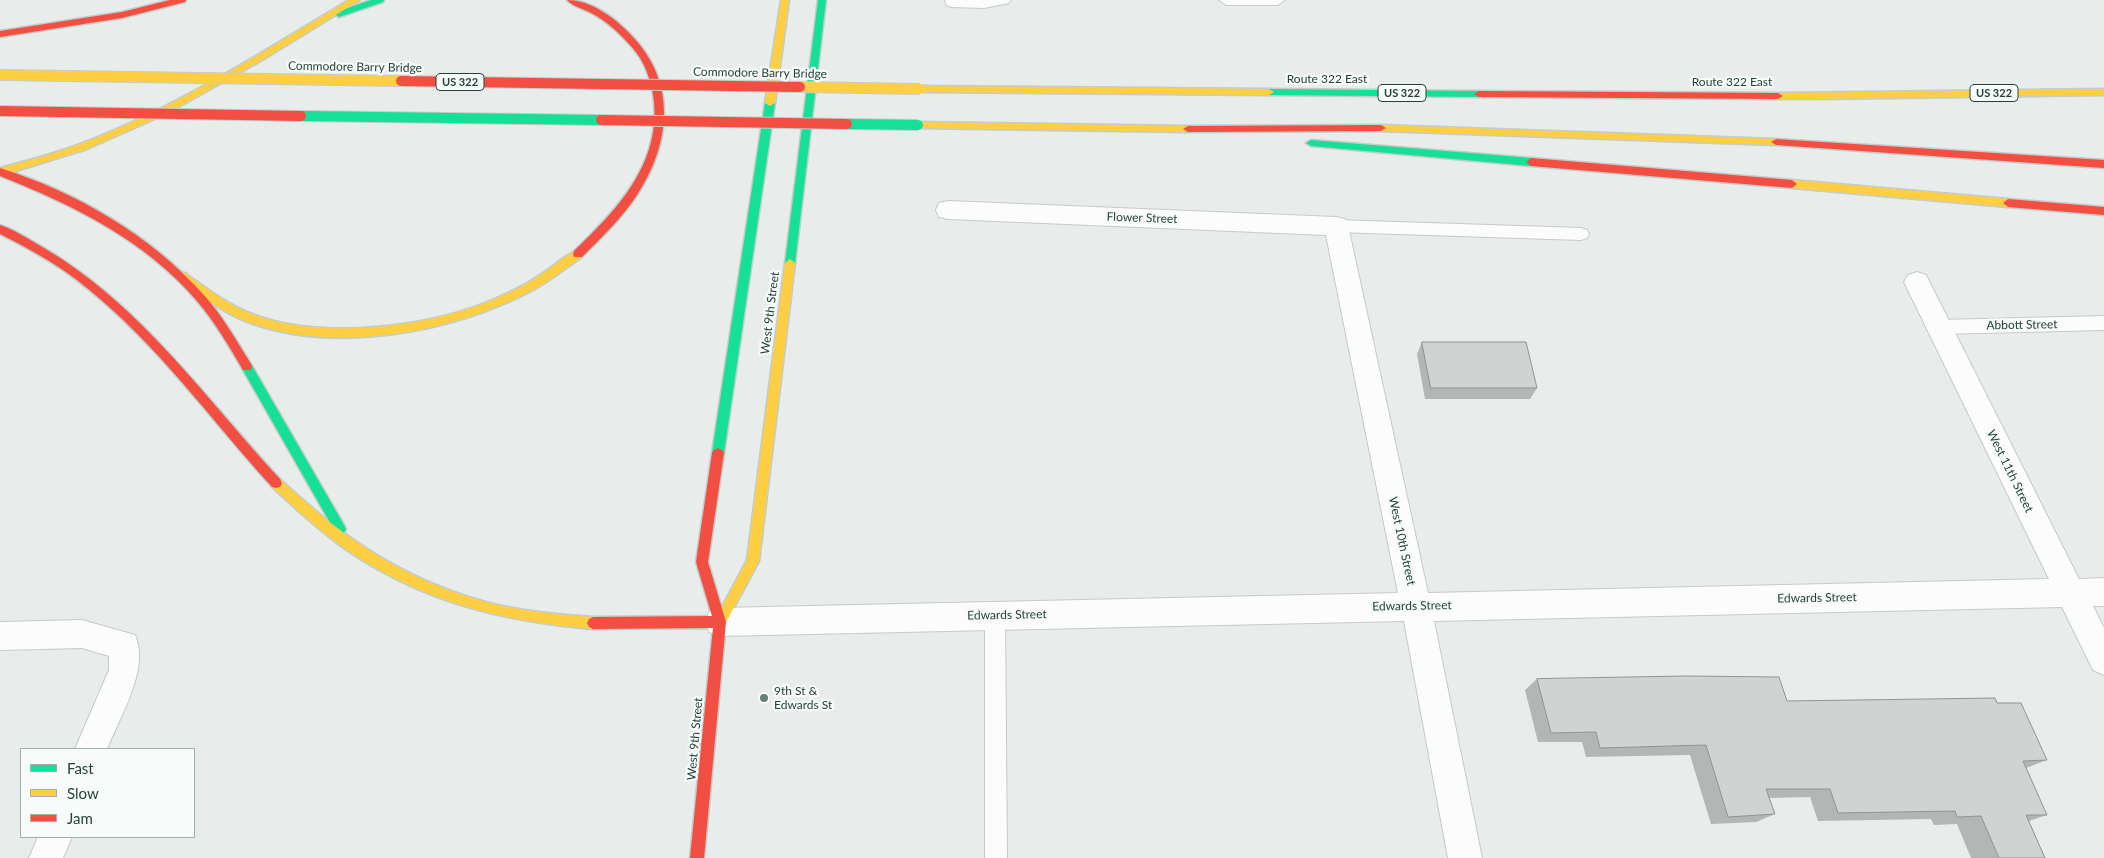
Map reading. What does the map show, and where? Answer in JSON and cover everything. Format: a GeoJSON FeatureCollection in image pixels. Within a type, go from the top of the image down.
{"type":"FeatureCollection","features":[{"type":"Feature","properties":{"kind":"main road"},"geometry":{"type":"LineString","coordinates":[[0,34],[114,16],[182,0]]}},
{"type":"Feature","properties":{"kind":"main road"},"geometry":{"type":"LineString","coordinates":[[0,172],[58,156],[147,120],[356,0]]}},
{"type":"Feature","properties":{"kind":"main road"},"geometry":{"type":"LineString","coordinates":[[314,24],[380,0]]}},
{"type":"Feature","properties":{"kind":"main road"},"geometry":{"type":"LineString","coordinates":[[181,276],[231,309],[257,320],[286,328],[353,334],[388,331],[460,316],[526,287],[557,269],[606,227],[626,205],[641,182],[652,159],[661,114],[659,93],[654,73],[633,39],[617,24],[599,12],[571,0]]}},
{"type":"Feature","properties":{"kind":"main road","name":"West 9th Street"},"geometry":{"type":"LineString","coordinates":[[697,858],[720,622],[702,562],[785,0]]}},
{"type":"Feature","properties":{"kind":"main road","name":"West 9th Street"},"geometry":{"type":"LineString","coordinates":[[720,622],[753,561],[822,0]]}},
{"type":"Feature","properties":{"kind":"main road","name":"Commodore Barry Bridge"},"geometry":{"type":"LineString","coordinates":[[0,75],[920,89]]}},
{"type":"Feature","properties":{"kind":"main road","name":"Route 322 East"},"geometry":{"type":"LineString","coordinates":[[920,89],[1884,97]]}},
{"type":"Feature","properties":{"kind":"main road","name":"US 322"},"geometry":{"type":"LineString","coordinates":[[1884,97],[1959,93],[2104,92]]}},
{"type":"Feature","properties":{"kind":"main road"},"geometry":{"type":"LineString","coordinates":[[1884,97],[1966,104],[2045,105]]}},
{"type":"Feature","properties":{"kind":"main road"},"geometry":{"type":"LineString","coordinates":[[0,111],[1221,130],[1354,127],[1739,140],[2104,164]]}},
{"type":"Feature","properties":{"kind":"main road"},"geometry":{"type":"LineString","coordinates":[[1221,130],[1298,141],[2104,211]]}},
{"type":"Feature","properties":{"kind":"main road"},"geometry":{"type":"LineString","coordinates":[[0,172],[62,196],[95,212],[156,253],[202,297],[221,322],[329,512],[356,551]]}},
{"type":"Feature","properties":{"kind":"main road"},"geometry":{"type":"LineString","coordinates":[[0,229],[49,254],[104,293],[154,344],[277,485],[356,551],[382,568],[448,598],[487,610],[572,623],[658,626],[720,622]]}},
{"type":"Feature","properties":{"kind":"street","name":"Flower Street"},"geometry":{"type":"LineString","coordinates":[[948,210],[1336,226]]}},
{"type":"Feature","properties":{"kind":"street","name":"West 10th Street"},"geometry":{"type":"LineString","coordinates":[[1336,226],[1416,606],[1465,858]]}},
{"type":"Feature","properties":{"kind":"street","name":"West 11th Street"},"geometry":{"type":"LineString","coordinates":[[1917,282],[2104,660]]}},
{"type":"Feature","properties":{"kind":"street","name":"Edwards Street"},"geometry":{"type":"LineString","coordinates":[[720,622],[2104,592]]}},
{"type":"Feature","properties":{"kind":"street"},"geometry":{"type":"LineString","coordinates":[[0,636],[82,634],[124,645],[124,670],[91,748]]}},
{"type":"Feature","properties":{"kind":"street"},"geometry":{"type":"LineString","coordinates":[[46,858],[55,838]]}},
{"type":"Feature","properties":{"kind":"lane"},"geometry":{"type":"LineString","coordinates":[[951,2],[984,3],[1004,0]]}},
{"type":"Feature","properties":{"kind":"lane"},"geometry":{"type":"LineString","coordinates":[[1226,0],[1278,0]]}},
{"type":"Feature","properties":{"kind":"lane"},"geometry":{"type":"LineString","coordinates":[[1336,226],[1580,234]]}},
{"type":"Feature","properties":{"kind":"lane","name":"Abbott Street"},"geometry":{"type":"LineString","coordinates":[[1939,327],[2104,323]]}},
{"type":"Feature","properties":{"kind":"lane"},"geometry":{"type":"LineString","coordinates":[[995,615],[996,858]]}},
{"type":"Feature","properties":{"kind":"building"},"geometry":{"type":"Polygon","coordinates":[[[1422,342],[1526,342],[1537,388],[1431,388],[1422,342]]]}},
{"type":"Feature","properties":{"kind":"building"},"geometry":{"type":"Polygon","coordinates":[[[1686,676],[1779,677],[1787,701],[1995,698],[1997,703],[2021,703],[2047,760],[2023,761],[2047,815],[2026,815],[2045,858],[1999,858],[1981,816],[1957,817],[1955,811],[1838,813],[1830,789],[1766,789],[1775,814],[1728,817],[1706,745],[1600,748],[1596,732],[1551,733],[1537,679],[1686,676]]]}},
{"type":"Feature","properties":{"kind":"traffic: fast"},"geometry":{"type":"LineString","coordinates":[[339,14],[380,0]]}},
{"type":"Feature","properties":{"kind":"traffic: fast"},"geometry":{"type":"LineString","coordinates":[[790,263],[822,0]]}},
{"type":"Feature","properties":{"kind":"traffic: fast"},"geometry":{"type":"LineString","coordinates":[[1269,92],[1479,94]]}},
{"type":"Feature","properties":{"kind":"traffic: fast"},"geometry":{"type":"LineString","coordinates":[[718,453],[770,103]]}},
{"type":"Feature","properties":{"kind":"traffic: fast"},"geometry":{"type":"LineString","coordinates":[[301,116],[601,120]]}},
{"type":"Feature","properties":{"kind":"traffic: fast"},"geometry":{"type":"LineString","coordinates":[[847,124],[918,125]]}},
{"type":"Feature","properties":{"kind":"traffic: fast"},"geometry":{"type":"LineString","coordinates":[[1311,143],[1531,162]]}},
{"type":"Feature","properties":{"kind":"traffic: fast"},"geometry":{"type":"LineString","coordinates":[[247,367],[340,529]]}},
{"type":"Feature","properties":{"kind":"traffic: slow"},"geometry":{"type":"LineString","coordinates":[[0,172],[83,147],[163,111],[228,76],[356,0]]}},
{"type":"Feature","properties":{"kind":"traffic: slow"},"geometry":{"type":"LineString","coordinates":[[770,103],[785,0]]}},
{"type":"Feature","properties":{"kind":"traffic: slow"},"geometry":{"type":"LineString","coordinates":[[0,75],[401,81]]}},
{"type":"Feature","properties":{"kind":"traffic: slow"},"geometry":{"type":"LineString","coordinates":[[800,87],[920,89]]}},
{"type":"Feature","properties":{"kind":"traffic: slow"},"geometry":{"type":"LineString","coordinates":[[920,89],[1269,92]]}},
{"type":"Feature","properties":{"kind":"traffic: slow"},"geometry":{"type":"LineString","coordinates":[[1778,96],[2104,92]]}},
{"type":"Feature","properties":{"kind":"traffic: slow"},"geometry":{"type":"LineString","coordinates":[[918,125],[1188,129]]}},
{"type":"Feature","properties":{"kind":"traffic: slow"},"geometry":{"type":"LineString","coordinates":[[1381,128],[1776,142]]}},
{"type":"Feature","properties":{"kind":"traffic: slow"},"geometry":{"type":"LineString","coordinates":[[1792,184],[2008,203]]}},
{"type":"Feature","properties":{"kind":"traffic: slow"},"geometry":{"type":"LineString","coordinates":[[181,276],[238,313],[259,321],[293,328],[363,333],[433,323],[467,314],[531,286],[578,254]]}},
{"type":"Feature","properties":{"kind":"traffic: slow"},"geometry":{"type":"LineString","coordinates":[[720,622],[753,561],[790,263]]}},
{"type":"Feature","properties":{"kind":"traffic: slow"},"geometry":{"type":"LineString","coordinates":[[276,483],[310,515],[345,542],[382,566],[420,585],[461,600],[503,612],[547,619],[593,623]]}},
{"type":"Feature","properties":{"kind":"traffic: jam"},"geometry":{"type":"LineString","coordinates":[[0,34],[122,15],[182,0]]}},
{"type":"Feature","properties":{"kind":"traffic: jam"},"geometry":{"type":"LineString","coordinates":[[571,0],[597,12],[619,28],[637,46],[650,67],[658,90],[660,115],[657,142],[641,181],[616,215],[578,254]]}},
{"type":"Feature","properties":{"kind":"traffic: jam"},"geometry":{"type":"LineString","coordinates":[[401,81],[800,87]]}},
{"type":"Feature","properties":{"kind":"traffic: jam"},"geometry":{"type":"LineString","coordinates":[[1479,94],[1778,96]]}},
{"type":"Feature","properties":{"kind":"traffic: jam"},"geometry":{"type":"LineString","coordinates":[[0,111],[301,116]]}},
{"type":"Feature","properties":{"kind":"traffic: jam"},"geometry":{"type":"LineString","coordinates":[[601,120],[847,124]]}},
{"type":"Feature","properties":{"kind":"traffic: jam"},"geometry":{"type":"LineString","coordinates":[[1188,129],[1381,128]]}},
{"type":"Feature","properties":{"kind":"traffic: jam"},"geometry":{"type":"LineString","coordinates":[[1776,142],[2104,164]]}},
{"type":"Feature","properties":{"kind":"traffic: jam"},"geometry":{"type":"LineString","coordinates":[[1531,162],[1792,184]]}},
{"type":"Feature","properties":{"kind":"traffic: jam"},"geometry":{"type":"LineString","coordinates":[[0,172],[77,205],[143,245],[173,270],[200,298],[225,330],[247,367]]}},
{"type":"Feature","properties":{"kind":"traffic: jam"},"geometry":{"type":"LineString","coordinates":[[2008,203],[2104,211]]}},
{"type":"Feature","properties":{"kind":"traffic: jam"},"geometry":{"type":"LineString","coordinates":[[0,229],[69,269],[117,307],[164,355],[276,483]]}},
{"type":"Feature","properties":{"kind":"traffic: jam"},"geometry":{"type":"LineString","coordinates":[[697,858],[720,622],[702,562],[718,453]]}},
{"type":"Feature","properties":{"kind":"traffic: jam"},"geometry":{"type":"LineString","coordinates":[[593,623],[720,622]]}},
{"type":"Feature","properties":{"kind":"place","name":"9th St & Edwards St"},"geometry":{"type":"Point","coordinates":[764,698]}}]}
